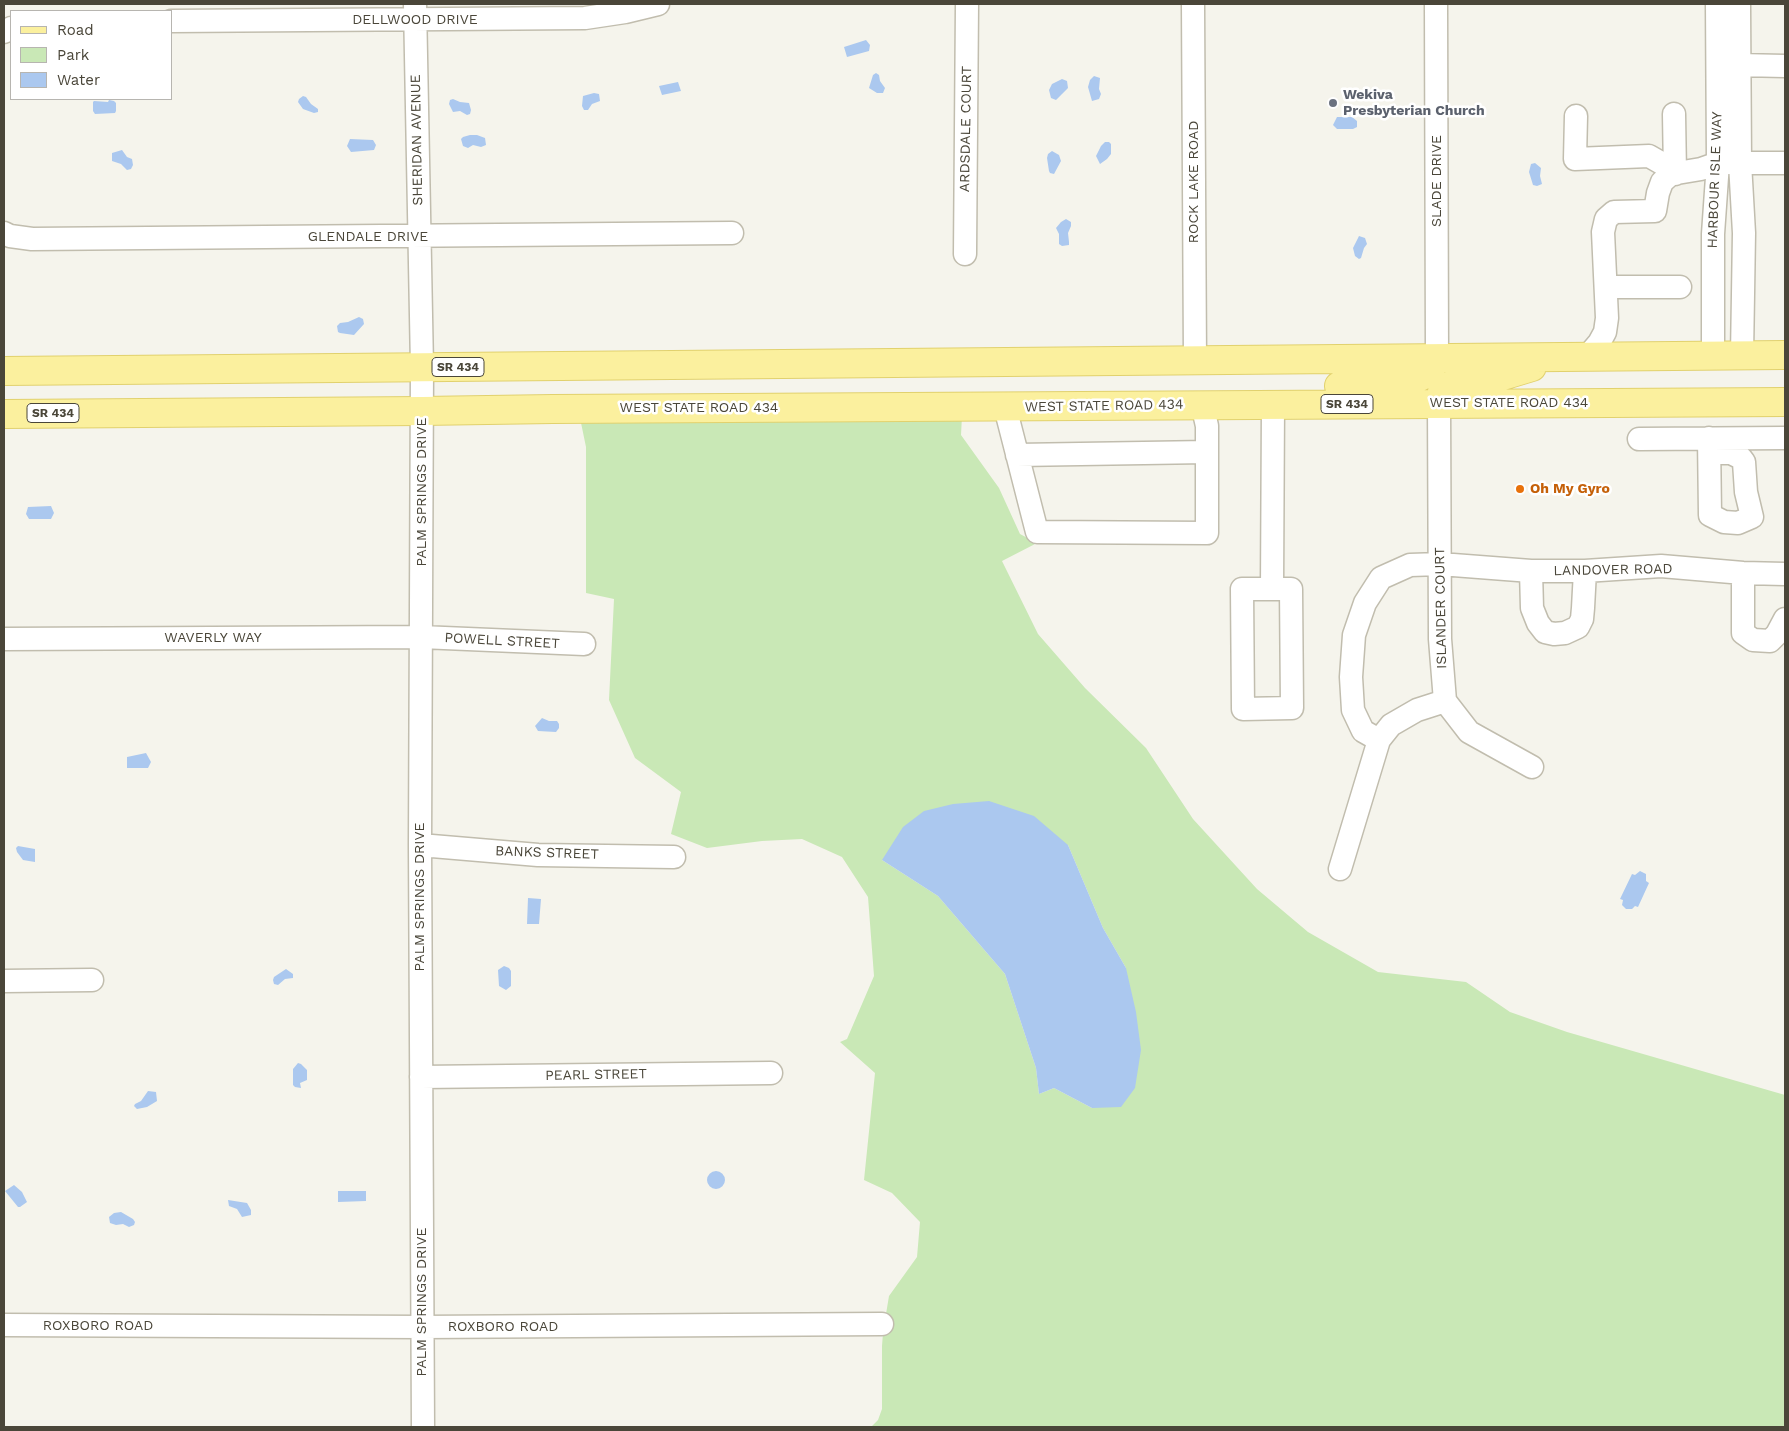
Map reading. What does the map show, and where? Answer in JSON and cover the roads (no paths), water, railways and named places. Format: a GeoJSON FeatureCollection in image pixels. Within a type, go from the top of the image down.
{"type":"FeatureCollection","features":[{"type":"Feature","properties":{"kind":"main road","name":"SR 434"},"geometry":{"type":"LineString","coordinates":[[4,371],[1785,355]]}},
{"type":"Feature","properties":{"kind":"main road"},"geometry":{"type":"LineString","coordinates":[[1439,403],[1442,392],[1453,384],[1489,380],[1559,358]]}},
{"type":"Feature","properties":{"kind":"main road"},"geometry":{"type":"LineString","coordinates":[[1275,404],[1315,387],[1408,383],[1427,373],[1438,359]]}},
{"type":"Feature","properties":{"kind":"main road","name":"WEST STATE ROAD 434"},"geometry":{"type":"LineString","coordinates":[[422,411],[563,408],[1785,402]]}},
{"type":"Feature","properties":{"kind":"main road","name":"SR 434"},"geometry":{"type":"LineString","coordinates":[[4,414],[422,411]]}},
{"type":"Feature","properties":{"kind":"street","name":"DELLWOOD DRIVE"},"geometry":{"type":"LineString","coordinates":[[172,21],[415,12],[585,18],[625,12],[658,4]]}},
{"type":"Feature","properties":{"kind":"street","name":"ARDSDALE COURT"},"geometry":{"type":"LineString","coordinates":[[965,254],[967,4]]}},
{"type":"Feature","properties":{"kind":"street","name":"ROCK LAKE ROAD"},"geometry":{"type":"LineString","coordinates":[[1193,4],[1195,361]]}},
{"type":"Feature","properties":{"kind":"street","name":"SLADE DRIVE"},"geometry":{"type":"LineString","coordinates":[[1436,4],[1438,359]]}},
{"type":"Feature","properties":{"kind":"street","name":"HARBOUR ISLE WAY"},"geometry":{"type":"LineString","coordinates":[[1716,4],[1729,162],[1744,233],[1742,355]]}},
{"type":"Feature","properties":{"kind":"street","name":"HARBOUR ISLE WAY"},"geometry":{"type":"LineString","coordinates":[[1713,356],[1713,234],[1729,162],[1739,65],[1739,4]]}},
{"type":"Feature","properties":{"kind":"street","name":"SHERIDAN AVENUE"},"geometry":{"type":"LineString","coordinates":[[415,12],[422,367]]}},
{"type":"Feature","properties":{"kind":"street"},"geometry":{"type":"LineString","coordinates":[[1739,65],[1785,66]]}},
{"type":"Feature","properties":{"kind":"street"},"geometry":{"type":"LineString","coordinates":[[1673,174],[1674,114]]}},
{"type":"Feature","properties":{"kind":"street"},"geometry":{"type":"LineString","coordinates":[[1576,116],[1575,159],[1649,156],[1663,164],[1673,174]]}},
{"type":"Feature","properties":{"kind":"street"},"geometry":{"type":"LineString","coordinates":[[1587,357],[1600,343],[1605,332],[1607,318],[1603,232],[1606,219],[1614,212],[1655,211],[1662,182],[1673,174],[1729,162],[1785,162]]}},
{"type":"Feature","properties":{"kind":"street","name":"GLENDALE DRIVE"},"geometry":{"type":"LineString","coordinates":[[4,233],[10,236],[32,239],[732,233]]}},
{"type":"Feature","properties":{"kind":"street"},"geometry":{"type":"LineString","coordinates":[[1606,287],[1680,287]]}},
{"type":"Feature","properties":{"kind":"street","name":"PALM SPRINGS DRIVE"},"geometry":{"type":"LineString","coordinates":[[422,367],[420,845],[423,1427]]}},
{"type":"Feature","properties":{"kind":"street","name":"ISLANDER COURT"},"geometry":{"type":"LineString","coordinates":[[1439,403],[1440,639],[1445,701]]}},
{"type":"Feature","properties":{"kind":"street"},"geometry":{"type":"LineString","coordinates":[[1005,407],[1037,532],[1208,533],[1207,426],[1202,404]]}},
{"type":"Feature","properties":{"kind":"street"},"geometry":{"type":"LineString","coordinates":[[1272,589],[1275,404]]}},
{"type":"Feature","properties":{"kind":"street"},"geometry":{"type":"LineString","coordinates":[[1638,439],[1709,446],[1785,438]]}},
{"type":"Feature","properties":{"kind":"street"},"geometry":{"type":"LineString","coordinates":[[1017,455],[1207,452]]}},
{"type":"Feature","properties":{"kind":"street","name":"LANDOVER ROAD"},"geometry":{"type":"LineString","coordinates":[[1379,740],[1363,731],[1353,710],[1351,677],[1354,635],[1365,603],[1381,578],[1410,565],[1440,564],[1530,571],[1586,571],[1661,566],[1743,573],[1785,574]]}},
{"type":"Feature","properties":{"kind":"street"},"geometry":{"type":"LineString","coordinates":[[1530,571],[1532,608],[1538,623],[1545,632],[1554,634],[1566,633],[1578,627],[1582,619],[1586,571]]}},
{"type":"Feature","properties":{"kind":"street"},"geometry":{"type":"LineString","coordinates":[[1743,573],[1743,633],[1753,640],[1770,641],[1777,634],[1785,619]]}},
{"type":"Feature","properties":{"kind":"street"},"geometry":{"type":"LineString","coordinates":[[1242,589],[1272,589],[1291,589],[1292,708],[1243,709],[1242,589]]}},
{"type":"Feature","properties":{"kind":"street","name":"WAVERLY WAY"},"geometry":{"type":"LineString","coordinates":[[4,639],[421,637]]}},
{"type":"Feature","properties":{"kind":"street","name":"POWELL STREET"},"geometry":{"type":"LineString","coordinates":[[421,637],[584,644]]}},
{"type":"Feature","properties":{"kind":"street"},"geometry":{"type":"LineString","coordinates":[[1340,869],[1379,740],[1391,725],[1417,710],[1445,701],[1469,732],[1532,767]]}},
{"type":"Feature","properties":{"kind":"street","name":"BANKS STREET"},"geometry":{"type":"LineString","coordinates":[[420,845],[538,855],[674,857]]}},
{"type":"Feature","properties":{"kind":"street"},"geometry":{"type":"LineString","coordinates":[[4,980],[92,980]]}},
{"type":"Feature","properties":{"kind":"street","name":"PEARL STREET"},"geometry":{"type":"LineString","coordinates":[[421,1077],[771,1073]]}},
{"type":"Feature","properties":{"kind":"street","name":"ROXBORO ROAD"},"geometry":{"type":"LineString","coordinates":[[4,1325],[422,1327],[882,1324]]}},
{"type":"Feature","properties":{"kind":"water"},"geometry":{"type":"Polygon","coordinates":[[[866,40],[870,45],[869,51],[847,57],[844,47],[866,40]]]}},
{"type":"Feature","properties":{"kind":"water"},"geometry":{"type":"Polygon","coordinates":[[[876,73],[879,75],[880,81],[885,88],[883,93],[877,93],[869,88],[873,75],[876,73]]]}},
{"type":"Feature","properties":{"kind":"water"},"geometry":{"type":"Polygon","coordinates":[[[1094,76],[1100,78],[1099,89],[1101,94],[1099,99],[1092,101],[1088,87],[1090,80],[1094,76]]]}},
{"type":"Feature","properties":{"kind":"water"},"geometry":{"type":"Polygon","coordinates":[[[1062,79],[1067,81],[1068,88],[1056,100],[1051,98],[1049,90],[1052,84],[1062,79]]]}},
{"type":"Feature","properties":{"kind":"water"},"geometry":{"type":"Polygon","coordinates":[[[678,82],[681,91],[662,95],[659,86],[678,82]]]}},
{"type":"Feature","properties":{"kind":"water"},"geometry":{"type":"Polygon","coordinates":[[[594,93],[599,94],[600,101],[592,104],[588,110],[584,110],[582,106],[583,96],[594,93]]]}},
{"type":"Feature","properties":{"kind":"water"},"geometry":{"type":"Polygon","coordinates":[[[303,96],[318,109],[318,112],[314,113],[303,109],[298,102],[303,96]]]}},
{"type":"Feature","properties":{"kind":"water"},"geometry":{"type":"Polygon","coordinates":[[[109,100],[116,103],[115,113],[95,114],[93,111],[94,101],[108,102],[109,100]]]}},
{"type":"Feature","properties":{"kind":"water"},"geometry":{"type":"Polygon","coordinates":[[[450,100],[469,103],[470,114],[467,115],[460,111],[453,112],[449,104],[450,100]]]}},
{"type":"Feature","properties":{"kind":"water"},"geometry":{"type":"Polygon","coordinates":[[[1337,117],[1352,117],[1357,121],[1357,127],[1353,129],[1337,129],[1333,125],[1337,117]]]}},
{"type":"Feature","properties":{"kind":"water"},"geometry":{"type":"Polygon","coordinates":[[[470,135],[485,138],[486,145],[481,147],[473,145],[468,148],[463,146],[461,139],[470,135]]]}},
{"type":"Feature","properties":{"kind":"water"},"geometry":{"type":"Polygon","coordinates":[[[350,139],[373,140],[376,145],[374,150],[351,152],[347,146],[350,139]]]}},
{"type":"Feature","properties":{"kind":"water"},"geometry":{"type":"Polygon","coordinates":[[[1105,142],[1111,144],[1111,154],[1100,164],[1096,156],[1105,142]]]}},
{"type":"Feature","properties":{"kind":"water"},"geometry":{"type":"Polygon","coordinates":[[[122,150],[127,157],[132,159],[133,165],[131,169],[127,170],[121,164],[112,161],[112,153],[122,150]]]}},
{"type":"Feature","properties":{"kind":"water"},"geometry":{"type":"Polygon","coordinates":[[[1052,151],[1059,155],[1061,161],[1054,174],[1049,171],[1047,158],[1048,154],[1052,151]]]}},
{"type":"Feature","properties":{"kind":"water"},"geometry":{"type":"Polygon","coordinates":[[[1535,163],[1541,168],[1542,184],[1537,186],[1533,185],[1529,172],[1531,164],[1535,163]]]}},
{"type":"Feature","properties":{"kind":"water"},"geometry":{"type":"Polygon","coordinates":[[[1066,219],[1071,222],[1068,233],[1069,245],[1062,246],[1059,244],[1059,234],[1056,228],[1066,219]]]}},
{"type":"Feature","properties":{"kind":"water"},"geometry":{"type":"Polygon","coordinates":[[[1359,236],[1365,238],[1367,244],[1359,259],[1355,256],[1353,248],[1359,236]]]}},
{"type":"Feature","properties":{"kind":"water"},"geometry":{"type":"Polygon","coordinates":[[[359,317],[363,319],[364,324],[354,335],[338,332],[337,326],[340,323],[359,317]]]}},
{"type":"Feature","properties":{"kind":"water"},"geometry":{"type":"Polygon","coordinates":[[[51,506],[54,513],[51,519],[29,519],[26,514],[28,507],[51,506]]]}},
{"type":"Feature","properties":{"kind":"water"},"geometry":{"type":"Polygon","coordinates":[[[542,718],[549,721],[557,721],[559,728],[556,732],[538,731],[535,726],[542,718]]]}},
{"type":"Feature","properties":{"kind":"water"},"geometry":{"type":"Polygon","coordinates":[[[146,753],[151,762],[148,768],[127,768],[127,757],[146,753]]]}},
{"type":"Feature","properties":{"kind":"water"},"geometry":{"type":"Polygon","coordinates":[[[989,801],[1034,816],[1068,845],[1103,928],[1126,968],[1136,1012],[1141,1050],[1135,1088],[1121,1107],[1092,1108],[1054,1088],[1039,1094],[1036,1068],[1005,974],[938,896],[882,860],[903,827],[924,811],[953,804],[989,801]]]}},
{"type":"Feature","properties":{"kind":"water"},"geometry":{"type":"Polygon","coordinates":[[[18,846],[35,849],[35,862],[23,860],[17,852],[16,848],[18,846]]]}},
{"type":"Feature","properties":{"kind":"water"},"geometry":{"type":"Polygon","coordinates":[[[1640,871],[1646,874],[1646,881],[1649,883],[1638,907],[1626,909],[1622,905],[1623,900],[1620,899],[1632,874],[1635,875],[1640,871]]]}},
{"type":"Feature","properties":{"kind":"water"},"geometry":{"type":"Polygon","coordinates":[[[528,898],[541,899],[539,924],[527,924],[528,898]]]}},
{"type":"Feature","properties":{"kind":"water"},"geometry":{"type":"Polygon","coordinates":[[[504,966],[511,971],[511,986],[506,990],[499,986],[498,970],[504,966]]]}},
{"type":"Feature","properties":{"kind":"water"},"geometry":{"type":"Polygon","coordinates":[[[286,969],[293,974],[293,978],[285,979],[278,985],[274,984],[274,977],[286,969]]]}},
{"type":"Feature","properties":{"kind":"water"},"geometry":{"type":"Polygon","coordinates":[[[298,1063],[307,1070],[307,1080],[300,1083],[301,1088],[293,1085],[293,1069],[298,1063]]]}},
{"type":"Feature","properties":{"kind":"water"},"geometry":{"type":"Polygon","coordinates":[[[148,1091],[156,1092],[157,1101],[147,1107],[137,1109],[134,1106],[135,1104],[141,1101],[148,1091]]]}},
{"type":"Feature","properties":{"kind":"water"},"geometry":{"type":"Polygon","coordinates":[[[716,1171],[722,1174],[725,1180],[722,1186],[716,1189],[710,1186],[707,1180],[710,1174],[716,1171]]]}},
{"type":"Feature","properties":{"kind":"water"},"geometry":{"type":"Polygon","coordinates":[[[14,1185],[22,1192],[27,1202],[20,1207],[5,1191],[14,1185]]]}},
{"type":"Feature","properties":{"kind":"water"},"geometry":{"type":"Polygon","coordinates":[[[338,1191],[366,1191],[366,1201],[338,1202],[338,1191]]]}},
{"type":"Feature","properties":{"kind":"water"},"geometry":{"type":"Polygon","coordinates":[[[228,1200],[247,1203],[251,1210],[251,1215],[242,1217],[237,1209],[229,1206],[228,1200]]]}},
{"type":"Feature","properties":{"kind":"water"},"geometry":{"type":"Polygon","coordinates":[[[121,1212],[133,1219],[134,1225],[129,1227],[123,1224],[116,1225],[110,1223],[109,1217],[114,1213],[121,1212]]]}},
{"type":"Feature","properties":{"kind":"place","name":"Wekiva Presbyterian Church"},"geometry":{"type":"Point","coordinates":[1333,103]}},
{"type":"Feature","properties":{"kind":"place","name":"Oh My Gyro"},"geometry":{"type":"Point","coordinates":[1520,489]}}]}
